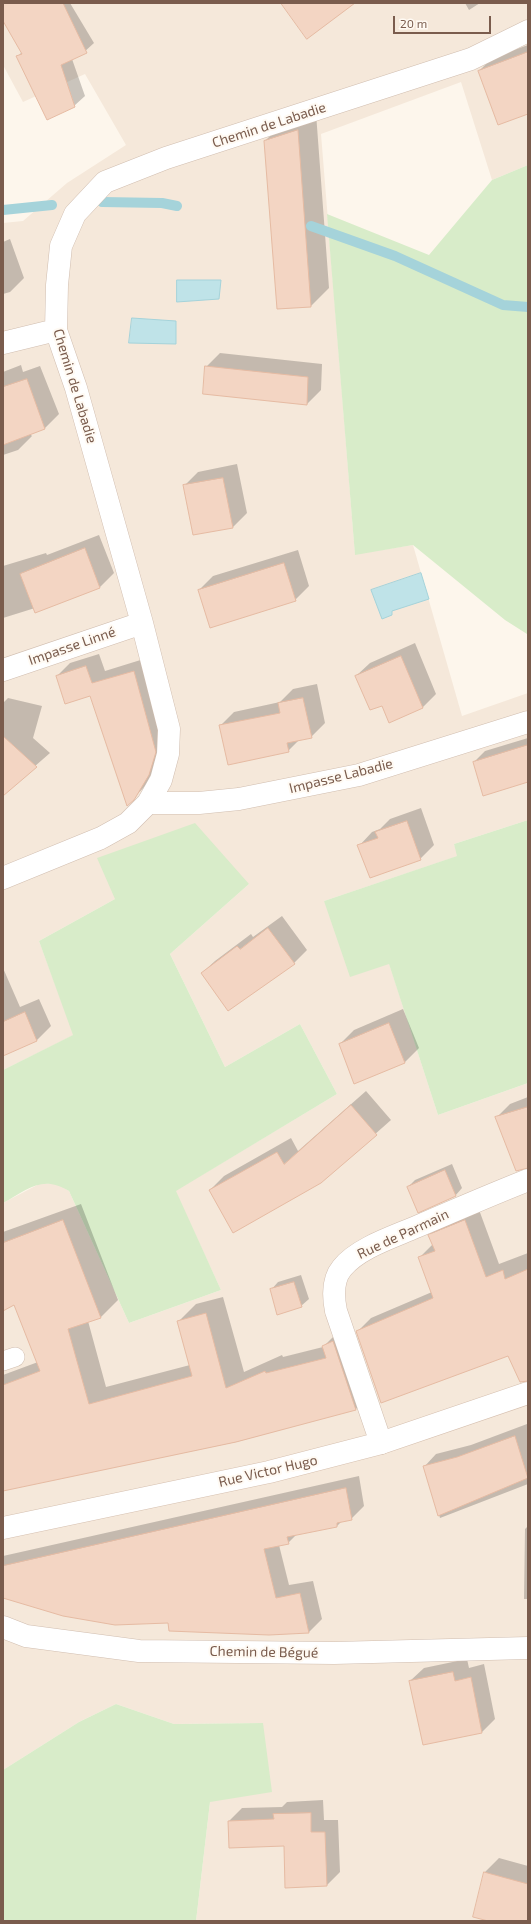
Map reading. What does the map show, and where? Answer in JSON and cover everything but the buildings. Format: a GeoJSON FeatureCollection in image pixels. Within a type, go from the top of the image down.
{"type":"FeatureCollection","features":[{"type":"Feature","properties":{"kind":"street","name":"Chemin de Labadie"},"geometry":{"type":"LineString","coordinates":[[3,878],[101,838],[128,823],[148,802],[161,780],[168,754],[169,729],[142,623],[76,388],[56,330],[57,285],[61,246],[75,214],[105,182],[166,158],[471,59],[528,32]]}},
{"type":"Feature","properties":{"kind":"street"},"geometry":{"type":"LineString","coordinates":[[3,343],[56,330]]}},
{"type":"Feature","properties":{"kind":"street","name":"Impasse Linné"},"geometry":{"type":"LineString","coordinates":[[3,670],[142,623]]}},
{"type":"Feature","properties":{"kind":"street","name":"Impasse Labadie"},"geometry":{"type":"LineString","coordinates":[[148,802],[199,803],[239,799],[359,775],[528,722]]}},
{"type":"Feature","properties":{"kind":"street","name":"Rue de Parmain"},"geometry":{"type":"LineString","coordinates":[[381,1443],[336,1311],[333,1294],[336,1277],[351,1258],[383,1241],[528,1180]]}},
{"type":"Feature","properties":{"kind":"street","name":"Rue Victor Hugo"},"geometry":{"type":"LineString","coordinates":[[3,1528],[269,1472],[381,1443],[528,1393]]}},
{"type":"Feature","properties":{"kind":"street","name":"Chemin de Bégué"},"geometry":{"type":"LineString","coordinates":[[3,1627],[26,1636],[139,1651],[334,1653],[528,1648]]}},
{"type":"Feature","properties":{"kind":"shaded area"},"geometry":{"type":"Polygon","coordinates":[[[3,3],[528,3],[528,165],[492,180],[461,82],[321,134],[355,554],[413,545],[462,716],[528,693],[528,820],[454,844],[458,856],[324,901],[389,963],[438,1115],[528,1083],[528,1921],[196,1921],[210,1802],[263,1723],[174,1724],[116,1704],[79,1722],[3,1770],[3,1203],[41,1183],[58,1184],[69,1191],[129,1323],[221,1290],[175,1191],[337,1094],[300,1024],[225,1067],[170,954],[249,884],[115,899],[39,941],[74,1035],[3,1070],[3,223],[23,221],[67,183],[126,145],[85,74],[23,102],[3,65],[3,3]]]}},
{"type":"Feature","properties":{"kind":"green space"},"geometry":{"type":"Polygon","coordinates":[[[528,165],[527,634],[505,620],[413,545],[355,555],[327,214],[429,255],[492,180],[528,165]]]}},
{"type":"Feature","properties":{"kind":"green space"},"geometry":{"type":"Polygon","coordinates":[[[528,820],[528,1083],[438,1115],[389,964],[350,977],[324,901],[457,856],[454,844],[528,820]]]}},
{"type":"Feature","properties":{"kind":"green space"},"geometry":{"type":"Polygon","coordinates":[[[195,823],[249,884],[170,954],[225,1067],[300,1024],[337,1094],[176,1191],[221,1290],[129,1323],[69,1191],[59,1186],[43,1184],[27,1189],[3,1203],[3,1070],[73,1035],[39,941],[115,899],[97,858],[195,823]]]}},
{"type":"Feature","properties":{"kind":"green space"},"geometry":{"type":"Polygon","coordinates":[[[116,1704],[174,1724],[263,1723],[272,1792],[210,1802],[196,1921],[3,1921],[3,1770],[79,1722],[116,1704]]]}},
{"type":"Feature","properties":{"kind":"water"},"geometry":{"type":"Polygon","coordinates":[[[177,280],[221,280],[219,299],[177,302],[177,280]]]}},
{"type":"Feature","properties":{"kind":"water"},"geometry":{"type":"Polygon","coordinates":[[[132,318],[176,321],[176,344],[129,343],[132,318]]]}},
{"type":"Feature","properties":{"kind":"water"},"geometry":{"type":"Polygon","coordinates":[[[421,573],[429,599],[392,611],[392,615],[382,619],[371,590],[421,573]]]}},
{"type":"Feature","properties":{"kind":"waterway"},"geometry":{"type":"LineString","coordinates":[[102,202],[162,203],[177,206]]}},
{"type":"Feature","properties":{"kind":"waterway"},"geometry":{"type":"LineString","coordinates":[[3,210],[52,205]]}},
{"type":"Feature","properties":{"kind":"waterway"},"geometry":{"type":"LineString","coordinates":[[311,226],[395,256],[503,305],[528,307]]}}]}
